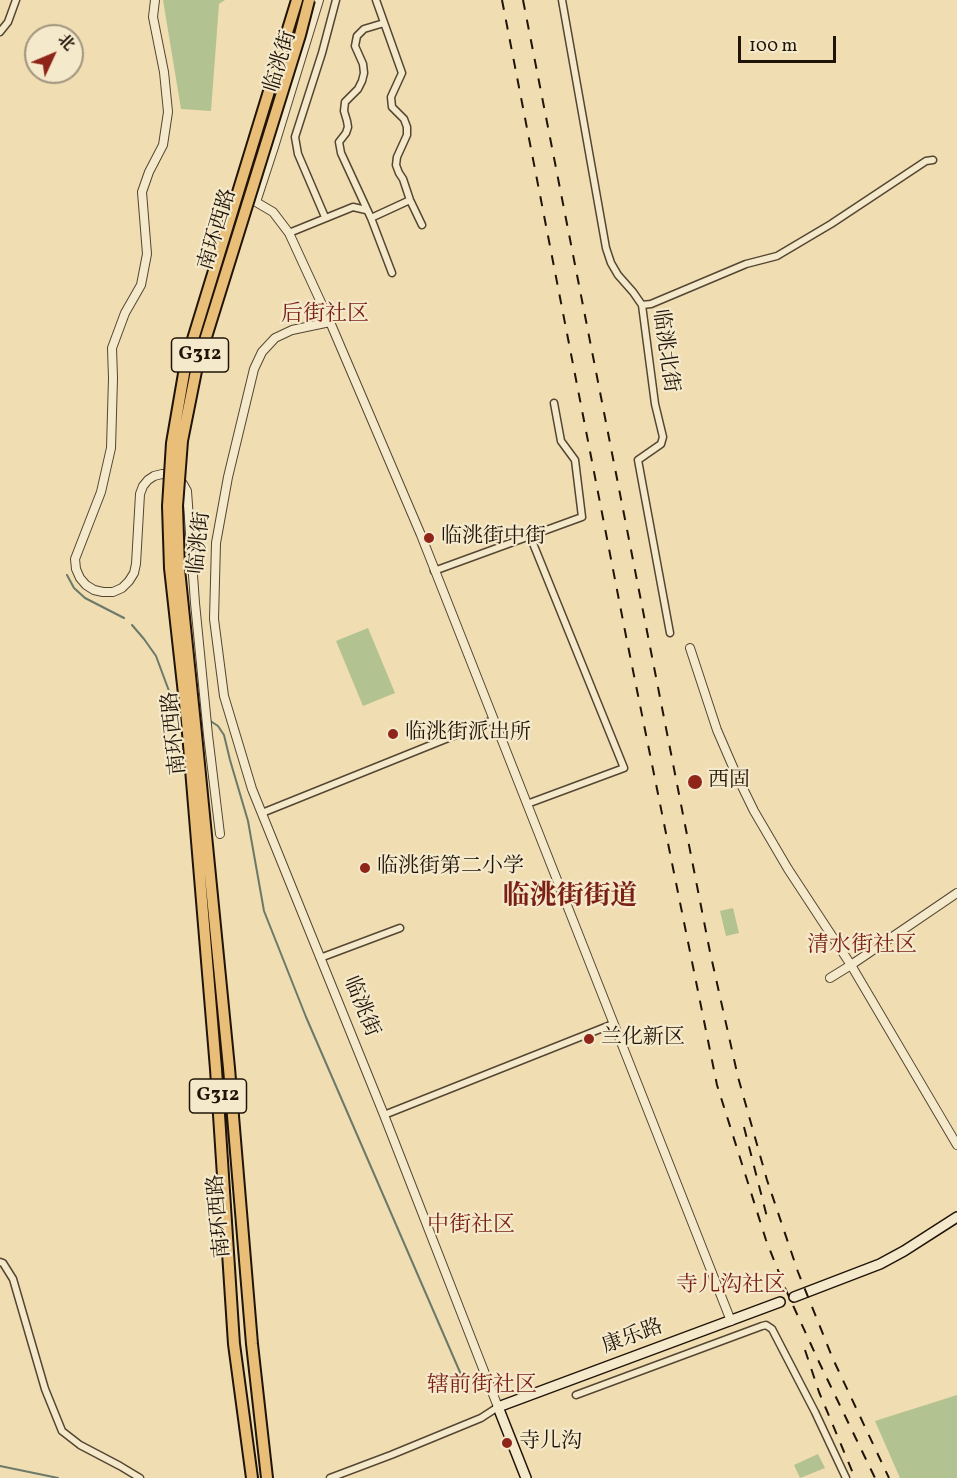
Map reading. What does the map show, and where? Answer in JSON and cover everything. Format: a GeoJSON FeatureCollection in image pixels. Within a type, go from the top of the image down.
{"type":"FeatureCollection","features":[{"type":"Feature","properties":{"kind":"highway","name":"南环西路"},"geometry":{"type":"LineString","coordinates":[[267,1474],[252,1344],[229,1068],[191,723],[170,568],[168,506],[172,443],[186,362],[297,0]]}},
{"type":"Feature","properties":{"kind":"highway","name":"南环西路"},"geometry":{"type":"LineString","coordinates":[[252,1474],[234,1344],[179,569],[177,506],[182,441],[197,366],[309,0]]}},
{"type":"Feature","properties":{"kind":"main road"},"geometry":{"type":"LineString","coordinates":[[794,1297],[880,1264],[957,1217]]}},
{"type":"Feature","properties":{"kind":"main road","name":"康乐路"},"geometry":{"type":"LineString","coordinates":[[498,1407],[780,1302]]}},
{"type":"Feature","properties":{"kind":"main road"},"geometry":{"type":"LineString","coordinates":[[498,1407],[526,1478]]}},
{"type":"Feature","properties":{"kind":"street"},"geometry":{"type":"LineString","coordinates":[[0,32],[8,22],[16,0]]}},
{"type":"Feature","properties":{"kind":"street"},"geometry":{"type":"LineString","coordinates":[[155,0],[153,17],[164,72],[168,112],[163,145],[142,192],[147,254],[141,285],[125,313],[112,348],[111,448],[101,492],[75,559],[80,578],[94,590],[113,592],[122,588],[129,582],[136,564],[142,486],[154,476],[162,474],[177,478],[183,484],[187,491],[195,603],[220,834]]}},
{"type":"Feature","properties":{"kind":"street","name":"临洮街"},"geometry":{"type":"LineString","coordinates":[[256,202],[319,0]]}},
{"type":"Feature","properties":{"kind":"street"},"geometry":{"type":"LineString","coordinates":[[325,218],[298,154],[295,137],[336,0]]}},
{"type":"Feature","properties":{"kind":"street"},"geometry":{"type":"LineString","coordinates":[[376,0],[402,73],[392,93],[391,102],[407,127],[407,135],[397,157],[396,165],[422,225]]}},
{"type":"Feature","properties":{"kind":"street","name":"临洮北街"},"geometry":{"type":"LineString","coordinates":[[562,0],[606,248],[618,275],[642,305],[655,404],[663,437],[661,444],[638,460],[670,633]]}},
{"type":"Feature","properties":{"kind":"street"},"geometry":{"type":"LineString","coordinates":[[384,23],[364,28],[357,36],[356,46],[364,73],[358,89],[345,102],[344,111],[348,127],[339,142],[341,153],[392,273]]}},
{"type":"Feature","properties":{"kind":"street"},"geometry":{"type":"LineString","coordinates":[[642,305],[651,304],[746,264],[777,256],[831,224],[926,161],[933,160]]}},
{"type":"Feature","properties":{"kind":"street"},"geometry":{"type":"LineString","coordinates":[[228,194],[256,202],[273,212],[289,233],[330,322],[434,571],[730,1321]]}},
{"type":"Feature","properties":{"kind":"street"},"geometry":{"type":"LineString","coordinates":[[370,218],[410,200]]}},
{"type":"Feature","properties":{"kind":"street"},"geometry":{"type":"LineString","coordinates":[[289,233],[353,207],[366,210]]}},
{"type":"Feature","properties":{"kind":"street","name":"临洮街"},"geometry":{"type":"LineString","coordinates":[[330,322],[292,330],[275,338],[262,352],[254,369],[228,477],[216,543],[214,619],[224,696],[252,789],[384,1115],[498,1407]]}},
{"type":"Feature","properties":{"kind":"street"},"geometry":{"type":"LineString","coordinates":[[434,571],[582,517],[575,460],[561,441],[554,403]]}},
{"type":"Feature","properties":{"kind":"street"},"geometry":{"type":"LineString","coordinates":[[527,804],[624,768],[530,536]]}},
{"type":"Feature","properties":{"kind":"street"},"geometry":{"type":"LineString","coordinates":[[690,648],[717,730],[754,811],[788,869],[851,965],[957,1145]]}},
{"type":"Feature","properties":{"kind":"street"},"geometry":{"type":"LineString","coordinates":[[262,813],[493,720]]}},
{"type":"Feature","properties":{"kind":"street"},"geometry":{"type":"LineString","coordinates":[[830,978],[957,893]]}},
{"type":"Feature","properties":{"kind":"street"},"geometry":{"type":"LineString","coordinates":[[320,958],[400,928]]}},
{"type":"Feature","properties":{"kind":"street"},"geometry":{"type":"LineString","coordinates":[[384,1115],[613,1024]]}},
{"type":"Feature","properties":{"kind":"street"},"geometry":{"type":"LineString","coordinates":[[1,1261],[13,1279],[45,1389],[62,1431],[80,1445],[140,1478]]}},
{"type":"Feature","properties":{"kind":"street"},"geometry":{"type":"LineString","coordinates":[[576,1395],[766,1325],[772,1329],[846,1478]]}},
{"type":"Feature","properties":{"kind":"street"},"geometry":{"type":"LineString","coordinates":[[330,1478],[481,1418],[498,1407]]}},
{"type":"Feature","properties":{"kind":"green space"},"geometry":{"type":"Polygon","coordinates":[[[163,0],[225,0],[219,4],[211,111],[181,109],[163,0]]]}},
{"type":"Feature","properties":{"kind":"green space"},"geometry":{"type":"Polygon","coordinates":[[[368,628],[395,693],[363,706],[336,641],[368,628]]]}},
{"type":"Feature","properties":{"kind":"green space"},"geometry":{"type":"Polygon","coordinates":[[[733,908],[739,933],[726,936],[720,911],[733,908]]]}},
{"type":"Feature","properties":{"kind":"green space"},"geometry":{"type":"Polygon","coordinates":[[[957,1395],[957,1478],[900,1478],[875,1421],[957,1395]]]}},
{"type":"Feature","properties":{"kind":"green space"},"geometry":{"type":"Polygon","coordinates":[[[818,1454],[825,1468],[800,1478],[794,1465],[818,1454]]]}},
{"type":"Feature","properties":{"kind":"waterway"},"geometry":{"type":"LineString","coordinates":[[67,575],[74,588],[85,598],[124,618]]}},
{"type":"Feature","properties":{"kind":"waterway"},"geometry":{"type":"LineString","coordinates":[[132,625],[156,656],[169,691],[181,702]]}},
{"type":"Feature","properties":{"kind":"waterway"},"geometry":{"type":"LineString","coordinates":[[209,720],[218,726],[224,735],[248,821],[264,911],[306,1017],[469,1393]]}},
{"type":"Feature","properties":{"kind":"waterway","name":"寺儿沟"},"geometry":{"type":"LineString","coordinates":[[0,1466],[58,1478]]}},
{"type":"Feature","properties":{"kind":"railway"},"geometry":{"type":"LineString","coordinates":[[502,0],[626,636],[717,1085],[766,1240],[785,1288],[875,1478]]}},
{"type":"Feature","properties":{"kind":"railway"},"geometry":{"type":"LineString","coordinates":[[523,0],[710,952],[738,1077],[767,1180],[798,1272],[833,1359],[889,1478]]}},
{"type":"Feature","properties":{"kind":"railway"},"geometry":{"type":"LineString","coordinates":[[744,1127],[767,1217]]}},
{"type":"Feature","properties":{"kind":"railway"},"geometry":{"type":"LineString","coordinates":[[805,1350],[819,1392],[855,1478]]}},
{"type":"Feature","properties":{"kind":"place","name":"临洮街中街"},"geometry":{"type":"Point","coordinates":[429,538]}},
{"type":"Feature","properties":{"kind":"place","name":"临洮街派出所"},"geometry":{"type":"Point","coordinates":[393,734]}},
{"type":"Feature","properties":{"kind":"place","name":"西固"},"geometry":{"type":"Point","coordinates":[695,782]}},
{"type":"Feature","properties":{"kind":"place","name":"临洮街第二小学"},"geometry":{"type":"Point","coordinates":[365,868]}},
{"type":"Feature","properties":{"kind":"place","name":"兰化新区"},"geometry":{"type":"Point","coordinates":[589,1039]}},
{"type":"Feature","properties":{"kind":"place","name":"寺儿沟"},"geometry":{"type":"Point","coordinates":[507,1443]}},
{"type":"Feature","properties":{"kind":"district","name":"后街社区"},"geometry":{"type":"Point","coordinates":[325,316]}},
{"type":"Feature","properties":{"kind":"district","name":"临洮街街道"},"geometry":{"type":"Point","coordinates":[570,899]}},
{"type":"Feature","properties":{"kind":"district","name":"清水街社区"},"geometry":{"type":"Point","coordinates":[862,947]}},
{"type":"Feature","properties":{"kind":"district","name":"中街社区"},"geometry":{"type":"Point","coordinates":[471,1227]}},
{"type":"Feature","properties":{"kind":"district","name":"寺儿沟社区"},"geometry":{"type":"Point","coordinates":[731,1287]}},
{"type":"Feature","properties":{"kind":"district","name":"辖前街社区"},"geometry":{"type":"Point","coordinates":[482,1387]}}]}
